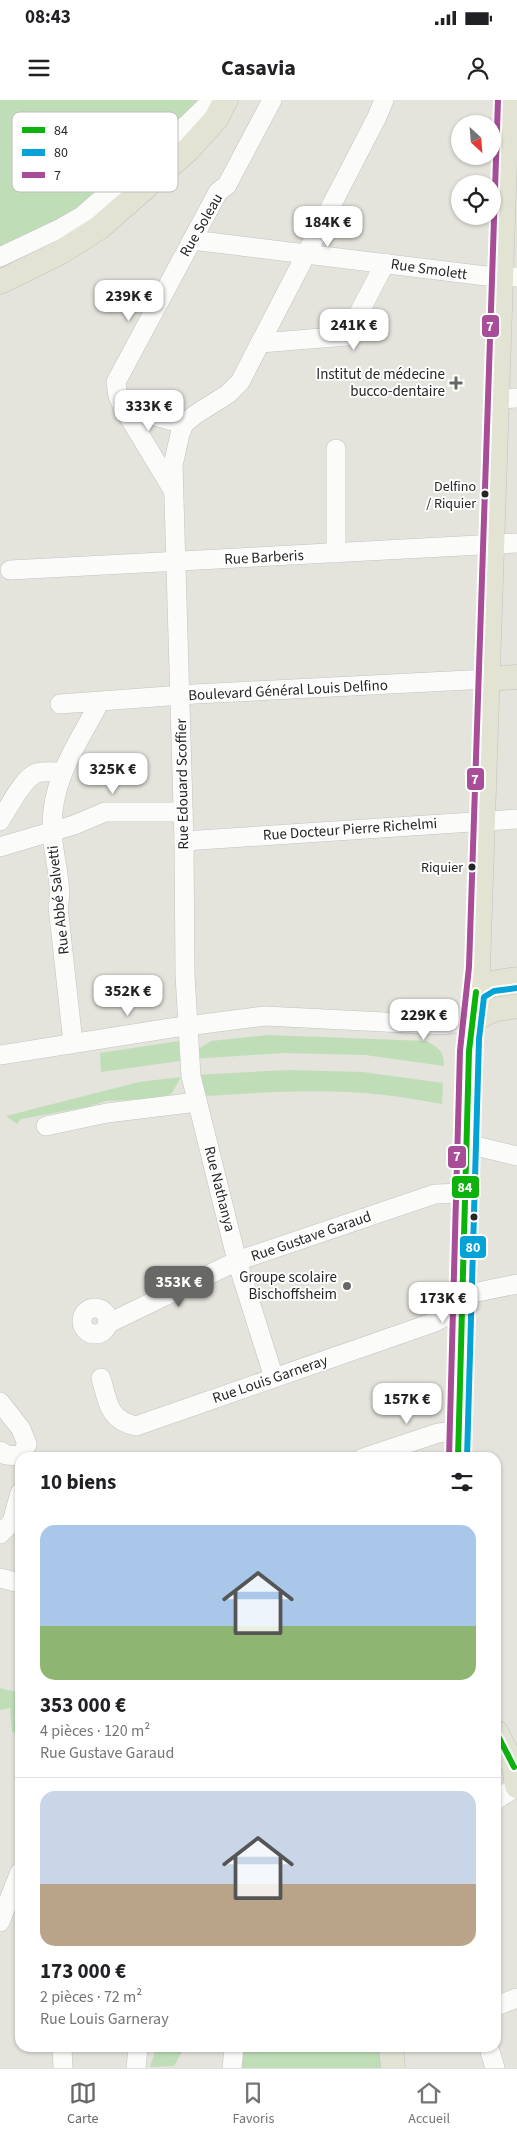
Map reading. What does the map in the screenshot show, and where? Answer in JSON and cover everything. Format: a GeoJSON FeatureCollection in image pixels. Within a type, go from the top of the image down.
{"type":"FeatureCollection","features":[{"type":"Feature","properties":{"kind":"main road"},"geometry":{"type":"LineString","coordinates":[[458,1452],[469,1051],[476,992],[493,544],[507,398],[512,134],[507,100]]}},
{"type":"Feature","properties":{"kind":"main road"},"geometry":{"type":"LineString","coordinates":[[178,159],[206,131],[224,104]]}},
{"type":"Feature","properties":{"kind":"main road"},"geometry":{"type":"LineString","coordinates":[[0,282],[61,252],[99,228],[140,192]]}},
{"type":"Feature","properties":{"kind":"main road","name":"Boulevard Général Louis Delfino"},"geometry":{"type":"LineString","coordinates":[[488,679],[517,677]]}},
{"type":"Feature","properties":{"kind":"main road"},"geometry":{"type":"LineString","coordinates":[[476,992],[491,983],[517,979]]}},
{"type":"Feature","properties":{"kind":"main road"},"geometry":{"type":"LineString","coordinates":[[473,1020],[493,1010],[517,1006]]}},
{"type":"Feature","properties":{"kind":"main road"},"geometry":{"type":"LineString","coordinates":[[501,1744],[513,1774]]}},
{"type":"Feature","properties":{"kind":"main road"},"geometry":{"type":"LineString","coordinates":[[391,2052],[393,2068]]}},
{"type":"Feature","properties":{"kind":"street","name":"Rue Soleau"},"geometry":{"type":"LineString","coordinates":[[174,491],[123,407],[118,396],[116,382],[218,192],[227,185],[272,100]]}},
{"type":"Feature","properties":{"kind":"street"},"geometry":{"type":"LineString","coordinates":[[123,407],[184,424],[196,414],[228,394],[240,382],[384,100]]}},
{"type":"Feature","properties":{"kind":"street"},"geometry":{"type":"LineString","coordinates":[[178,133],[205,107],[224,104]]}},
{"type":"Feature","properties":{"kind":"street"},"geometry":{"type":"LineString","coordinates":[[0,257],[82,216],[110,192]]}},
{"type":"Feature","properties":{"kind":"street","name":"Rue Smolett"},"geometry":{"type":"LineString","coordinates":[[192,240],[509,277]]}},
{"type":"Feature","properties":{"kind":"street"},"geometry":{"type":"LineString","coordinates":[[260,343],[347,336],[385,263]]}},
{"type":"Feature","properties":{"kind":"street","name":"Rue Edouard Scoffier"},"geometry":{"type":"LineString","coordinates":[[184,424],[173,465],[184,841],[185,975],[188,1026]]}},
{"type":"Feature","properties":{"kind":"street"},"geometry":{"type":"LineString","coordinates":[[336,449],[336,552]]}},
{"type":"Feature","properties":{"kind":"street","name":"Rue Barberis"},"geometry":{"type":"LineString","coordinates":[[10,570],[517,543]]}},
{"type":"Feature","properties":{"kind":"street","name":"Boulevard Général Louis Delfino"},"geometry":{"type":"LineString","coordinates":[[60,704],[488,679]]}},
{"type":"Feature","properties":{"kind":"street"},"geometry":{"type":"LineString","coordinates":[[0,848],[52,831],[61,772],[96,709],[97,702]]}},
{"type":"Feature","properties":{"kind":"street"},"geometry":{"type":"LineString","coordinates":[[0,821],[24,784],[34,774],[46,771],[61,772]]}},
{"type":"Feature","properties":{"kind":"street","name":"Rue Abbé Salvetti"},"geometry":{"type":"LineString","coordinates":[[74,1043],[58,906],[60,899],[52,831],[74,825],[104,812],[183,812]]}},
{"type":"Feature","properties":{"kind":"street","name":"Rue Docteur Pierre Richelmi"},"geometry":{"type":"LineString","coordinates":[[184,841],[517,819]]}},
{"type":"Feature","properties":{"kind":"street"},"geometry":{"type":"LineString","coordinates":[[0,1055],[265,1016],[444,1025],[473,1020]]}},
{"type":"Feature","properties":{"kind":"street","name":"Rue Nathanya"},"geometry":{"type":"LineString","coordinates":[[188,1026],[191,1076],[197,1102],[237,1261],[274,1378]]}},
{"type":"Feature","properties":{"kind":"street"},"geometry":{"type":"LineString","coordinates":[[46,1126],[106,1113],[197,1102]]}},
{"type":"Feature","properties":{"kind":"street"},"geometry":{"type":"LineString","coordinates":[[467,1144],[517,1156]]}},
{"type":"Feature","properties":{"kind":"street","name":"Rue Gustave Garaud"},"geometry":{"type":"LineString","coordinates":[[107,1324],[237,1261],[435,1194],[466,1193]]}},
{"type":"Feature","properties":{"kind":"street","name":"Rue Louis Garneray"},"geometry":{"type":"LineString","coordinates":[[101,1378],[110,1410],[117,1419],[126,1424],[136,1426],[435,1322],[463,1301],[517,1284]]}},
{"type":"Feature","properties":{"kind":"street"},"geometry":{"type":"LineString","coordinates":[[0,1402],[25,1436],[27,1444],[24,1452]]}},
{"type":"Feature","properties":{"kind":"street"},"geometry":{"type":"LineString","coordinates":[[382,1452],[438,1433],[460,1431]]}},
{"type":"Feature","properties":{"kind":"street"},"geometry":{"type":"LineString","coordinates":[[0,1451],[6,1456],[15,1457]]}},
{"type":"Feature","properties":{"kind":"street"},"geometry":{"type":"LineString","coordinates":[[0,1534],[12,1522],[15,1511]]}},
{"type":"Feature","properties":{"kind":"street"},"geometry":{"type":"LineString","coordinates":[[0,1578],[15,1582]]}},
{"type":"Feature","properties":{"kind":"street"},"geometry":{"type":"LineString","coordinates":[[501,1792],[513,1774]]}},
{"type":"Feature","properties":{"kind":"street"},"geometry":{"type":"LineString","coordinates":[[0,1922],[15,1884]]}},
{"type":"Feature","properties":{"kind":"street"},"geometry":{"type":"LineString","coordinates":[[501,2004],[517,1998]]}},
{"type":"Feature","properties":{"kind":"street"},"geometry":{"type":"LineString","coordinates":[[62,2052],[63,2068]]}},
{"type":"Feature","properties":{"kind":"street"},"geometry":{"type":"LineString","coordinates":[[136,2068],[138,2052]]}},
{"type":"Feature","properties":{"kind":"street"},"geometry":{"type":"LineString","coordinates":[[232,2068],[234,2052]]}},
{"type":"Feature","properties":{"kind":"street"},"geometry":{"type":"LineString","coordinates":[[490,2052],[495,2068]]}},
{"type":"Feature","properties":{"kind":"green space"},"geometry":{"type":"Polygon","coordinates":[[[0,100],[202,100],[178,122],[178,112],[12,112],[12,192],[100,192],[88,203],[62,220],[0,249],[0,100]]]}},
{"type":"Feature","properties":{"kind":"green space"},"geometry":{"type":"Polygon","coordinates":[[[268,1035],[426,1041],[440,1050],[444,1066],[365,1055],[284,1053],[193,1059],[197,1050],[211,1041],[268,1035]]]}},
{"type":"Feature","properties":{"kind":"green space"},"geometry":{"type":"Polygon","coordinates":[[[179,1041],[180,1061],[101,1072],[100,1053],[179,1041]]]}},
{"type":"Feature","properties":{"kind":"green space"},"geometry":{"type":"Polygon","coordinates":[[[289,1070],[363,1072],[443,1083],[442,1104],[391,1096],[318,1091],[207,1096],[195,1075],[289,1070]]]}},
{"type":"Feature","properties":{"kind":"green space"},"geometry":{"type":"Polygon","coordinates":[[[181,1077],[172,1093],[163,1098],[106,1101],[87,1107],[21,1119],[17,1124],[6,1116],[139,1082],[181,1077]]]}},
{"type":"Feature","properties":{"kind":"green space"},"geometry":{"type":"Polygon","coordinates":[[[0,1688],[15,1692],[15,1733],[12,1732],[10,1708],[0,1710],[0,1688]]]}},
{"type":"Feature","properties":{"kind":"green space"},"geometry":{"type":"Polygon","coordinates":[[[155,2052],[182,2052],[174,2066],[150,2067],[155,2052]]]}},
{"type":"Feature","properties":{"kind":"green space"},"geometry":{"type":"Polygon","coordinates":[[[241,2052],[379,2052],[381,2068],[239,2068],[241,2052]]]}},
{"type":"Feature","properties":{"kind":"transit line","name":"7"},"geometry":{"type":"LineString","coordinates":[[449,1452],[460,1051],[469,967],[498,100]]}},
{"type":"Feature","properties":{"kind":"transit line","name":"80"},"geometry":{"type":"LineString","coordinates":[[467,1452],[479,1039],[484,997],[494,991],[517,988]]}},
{"type":"Feature","properties":{"kind":"transit line","name":"84"},"geometry":{"type":"LineString","coordinates":[[458,1452],[469,1051],[476,992]]}},
{"type":"Feature","properties":{"kind":"transit line","name":"84"},"geometry":{"type":"LineString","coordinates":[[501,1742],[514,1767]]}},
{"type":"Feature","properties":{"kind":"place","name":"Institut de médecine bucco-dentaire"},"geometry":{"type":"Point","coordinates":[456,383]}},
{"type":"Feature","properties":{"kind":"place","name":"Delfino / Riquier"},"geometry":{"type":"Point","coordinates":[485,494]}},
{"type":"Feature","properties":{"kind":"place","name":"Riquier"},"geometry":{"type":"Point","coordinates":[472,867]}},
{"type":"Feature","properties":{"kind":"place","name":"Groupe scolaire Bischoffsheim"},"geometry":{"type":"Point","coordinates":[347,1286]}}]}
